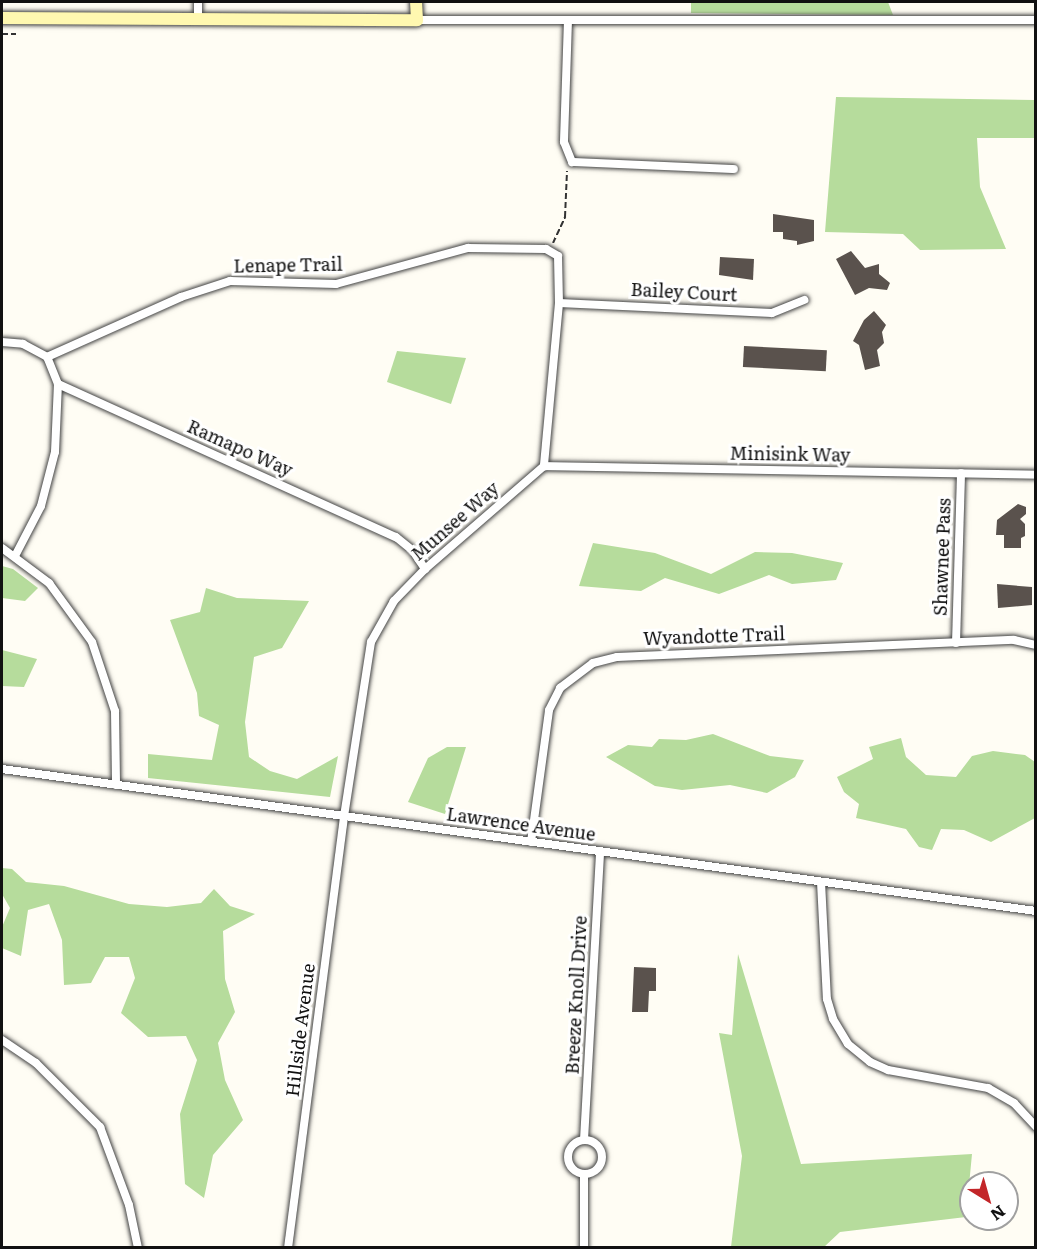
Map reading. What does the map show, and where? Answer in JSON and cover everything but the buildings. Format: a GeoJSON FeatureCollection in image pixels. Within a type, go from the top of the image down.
{"type":"FeatureCollection","features":[{"type":"Feature","properties":{"kind":"street"},"geometry":{"type":"LineString","coordinates":[[198,2],[198,21]]}},
{"type":"Feature","properties":{"kind":"street"},"geometry":{"type":"LineString","coordinates":[[416,2],[417,20]]}},
{"type":"Feature","properties":{"kind":"street"},"geometry":{"type":"LineString","coordinates":[[2,18],[198,21],[1035,20]]}},
{"type":"Feature","properties":{"kind":"street"},"geometry":{"type":"LineString","coordinates":[[568,20],[564,142],[567,156],[578,164],[734,169]]}},
{"type":"Feature","properties":{"kind":"street","name":"Lenape Trail"},"geometry":{"type":"LineString","coordinates":[[47,357],[181,297],[230,281],[336,284],[468,248],[551,251]]}},
{"type":"Feature","properties":{"kind":"street"},"geometry":{"type":"LineString","coordinates":[[544,466],[559,303],[560,263],[551,251]]}},
{"type":"Feature","properties":{"kind":"street","name":"Bailey Court"},"geometry":{"type":"LineString","coordinates":[[559,303],[772,313],[805,300]]}},
{"type":"Feature","properties":{"kind":"street"},"geometry":{"type":"LineString","coordinates":[[2,342],[23,344],[47,357],[58,384],[58,424],[50,479],[15,556]]}},
{"type":"Feature","properties":{"kind":"street","name":"Ramapo Way"},"geometry":{"type":"LineString","coordinates":[[58,384],[396,537],[413,551],[424,569]]}},
{"type":"Feature","properties":{"kind":"street","name":"Minisink Way"},"geometry":{"type":"LineString","coordinates":[[544,466],[1035,475]]}},
{"type":"Feature","properties":{"kind":"street","name":"Munsee Way"},"geometry":{"type":"LineString","coordinates":[[344,817],[371,642],[394,601],[424,569],[544,466]]}},
{"type":"Feature","properties":{"kind":"street","name":"Shawnee Pass"},"geometry":{"type":"LineString","coordinates":[[956,643],[961,473]]}},
{"type":"Feature","properties":{"kind":"street"},"geometry":{"type":"LineString","coordinates":[[2,548],[15,556],[66,601],[102,664],[118,735],[116,785]]}},
{"type":"Feature","properties":{"kind":"street","name":"Wyandotte Trail"},"geometry":{"type":"LineString","coordinates":[[531,842],[549,710],[572,676],[593,663],[617,657],[1014,640],[1035,645]]}},
{"type":"Feature","properties":{"kind":"street","name":"Lawrence Avenue"},"geometry":{"type":"LineString","coordinates":[[2,769],[1035,911]]}},
{"type":"Feature","properties":{"kind":"street","name":"Hillside Avenue"},"geometry":{"type":"LineString","coordinates":[[288,1248],[344,817]]}},
{"type":"Feature","properties":{"kind":"street","name":"Breeze Knoll Drive"},"geometry":{"type":"LineString","coordinates":[[584,1140],[600,851]]}},
{"type":"Feature","properties":{"kind":"street"},"geometry":{"type":"LineString","coordinates":[[821,882],[828,999],[833,1019],[848,1044],[862,1057],[888,1070],[988,1088],[1014,1103],[1035,1127]]}},
{"type":"Feature","properties":{"kind":"street"},"geometry":{"type":"LineString","coordinates":[[2,1040],[36,1063],[100,1127],[129,1205],[138,1248]]}},
{"type":"Feature","properties":{"kind":"street"},"geometry":{"type":"LineString","coordinates":[[584,1140],[598,1146],[602,1156],[595,1171],[584,1174],[573,1169],[568,1159],[571,1148],[584,1140]]}},
{"type":"Feature","properties":{"kind":"street"},"geometry":{"type":"LineString","coordinates":[[584,1174],[584,1248]]}},
{"type":"Feature","properties":{"kind":"path"},"geometry":{"type":"LineString","coordinates":[[2,34],[16,34]]}},
{"type":"Feature","properties":{"kind":"path"},"geometry":{"type":"LineString","coordinates":[[551,251],[565,217],[567,156]]}},
{"type":"Feature","properties":{"kind":"green space"},"geometry":{"type":"Polygon","coordinates":[[[691,2],[888,2],[893,15],[691,13],[691,2]]]}},
{"type":"Feature","properties":{"kind":"green space"},"geometry":{"type":"Polygon","coordinates":[[[836,97],[1035,100],[1035,138],[977,138],[980,187],[1006,249],[920,250],[903,234],[825,232],[836,97]]]}},
{"type":"Feature","properties":{"kind":"green space"},"geometry":{"type":"Polygon","coordinates":[[[397,351],[466,358],[451,404],[387,382],[397,351]]]}},
{"type":"Feature","properties":{"kind":"green space"},"geometry":{"type":"Polygon","coordinates":[[[593,543],[655,553],[711,574],[755,552],[792,553],[843,563],[836,580],[792,584],[769,575],[719,594],[665,578],[641,591],[579,586],[593,543]]]}},
{"type":"Feature","properties":{"kind":"green space"},"geometry":{"type":"Polygon","coordinates":[[[2,566],[13,569],[38,588],[25,601],[2,598],[2,566]]]}},
{"type":"Feature","properties":{"kind":"green space"},"geometry":{"type":"Polygon","coordinates":[[[206,588],[237,598],[309,601],[282,648],[254,657],[245,722],[249,757],[270,771],[297,779],[338,756],[330,797],[148,778],[148,754],[212,760],[219,725],[199,716],[197,693],[170,620],[200,612],[206,588]]]}},
{"type":"Feature","properties":{"kind":"green space"},"geometry":{"type":"Polygon","coordinates":[[[2,650],[37,659],[24,687],[2,686],[2,650]]]}},
{"type":"Feature","properties":{"kind":"green space"},"geometry":{"type":"Polygon","coordinates":[[[713,734],[770,756],[804,760],[795,777],[767,793],[730,785],[682,790],[655,786],[606,757],[628,745],[652,747],[659,739],[686,740],[713,734]]]}},
{"type":"Feature","properties":{"kind":"green space"},"geometry":{"type":"Polygon","coordinates":[[[901,738],[906,757],[926,775],[956,777],[972,756],[993,751],[1025,755],[1035,762],[1035,818],[991,842],[964,830],[941,829],[932,850],[919,847],[906,829],[856,818],[859,804],[844,792],[837,777],[873,759],[869,747],[901,738]]]}},
{"type":"Feature","properties":{"kind":"green space"},"geometry":{"type":"Polygon","coordinates":[[[447,747],[466,747],[445,814],[408,802],[428,758],[447,747]]]}},
{"type":"Feature","properties":{"kind":"green space"},"geometry":{"type":"Polygon","coordinates":[[[2,868],[12,869],[26,882],[64,886],[129,904],[167,907],[201,903],[214,889],[230,906],[255,914],[223,931],[225,979],[235,1012],[218,1043],[225,1080],[243,1120],[213,1155],[204,1198],[185,1184],[180,1114],[197,1060],[186,1036],[148,1037],[121,1013],[135,978],[129,957],[105,957],[91,983],[64,985],[62,940],[49,904],[28,910],[21,956],[2,948],[2,927],[10,908],[2,894],[2,868]]]}},
{"type":"Feature","properties":{"kind":"green space"},"geometry":{"type":"Polygon","coordinates":[[[738,954],[801,1164],[972,1154],[970,1171],[959,1171],[959,1218],[840,1232],[824,1247],[731,1247],[742,1156],[719,1033],[732,1035],[738,954]]]}}]}
